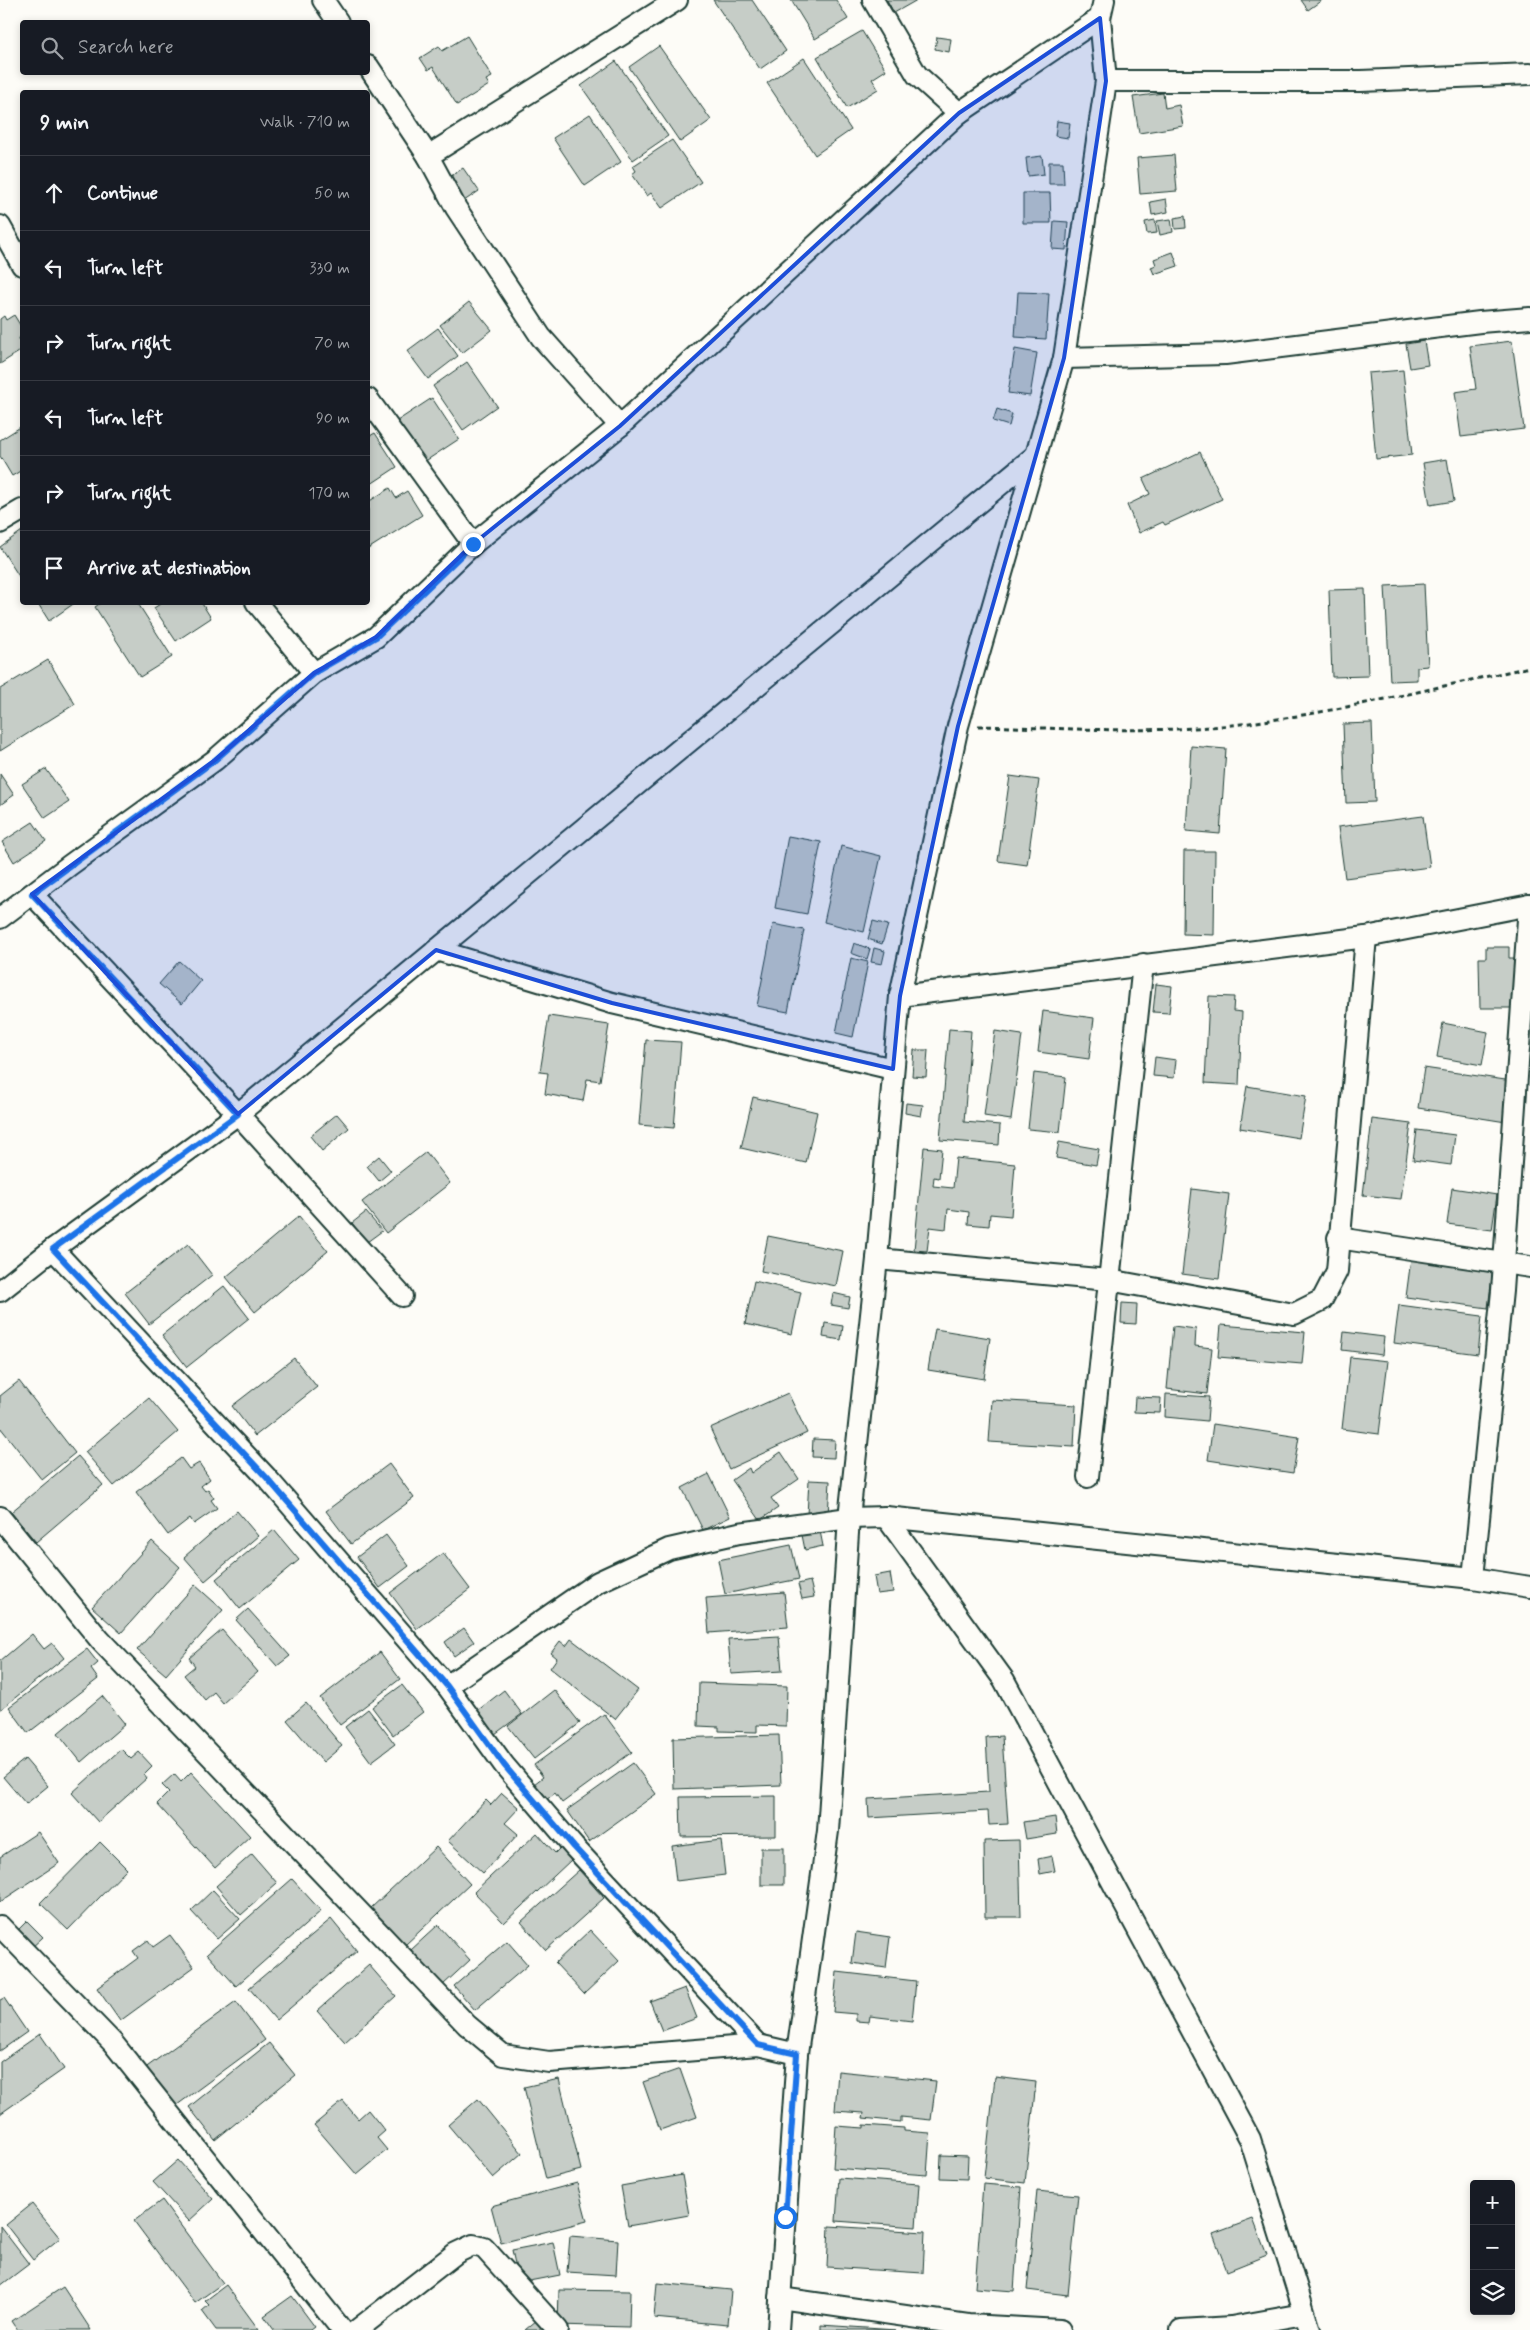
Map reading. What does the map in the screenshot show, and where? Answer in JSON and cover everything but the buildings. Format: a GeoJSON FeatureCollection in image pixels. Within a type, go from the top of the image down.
{"type":"FeatureCollection","features":[{"type":"Feature","properties":{"kind":"street"},"geometry":{"type":"LineString","coordinates":[[323,0],[337,20]]}},
{"type":"Feature","properties":{"kind":"street"},"geometry":{"type":"LineString","coordinates":[[428,156],[677,0]]}},
{"type":"Feature","properties":{"kind":"street"},"geometry":{"type":"LineString","coordinates":[[873,0],[917,75],[959,113]]}},
{"type":"Feature","properties":{"kind":"street"},"geometry":{"type":"LineString","coordinates":[[0,918],[215,760],[314,673],[376,637],[473,544],[620,426],[959,113],[1102,9]]}},
{"type":"Feature","properties":{"kind":"street"},"geometry":{"type":"LineString","coordinates":[[778,2330],[797,2054],[828,1831],[849,1518],[877,1259],[900,996],[958,726],[1064,358],[1106,81],[1102,9]]}},
{"type":"Feature","properties":{"kind":"street"},"geometry":{"type":"LineString","coordinates":[[370,69],[428,156],[456,208],[541,336],[620,426]]}},
{"type":"Feature","properties":{"kind":"street"},"geometry":{"type":"LineString","coordinates":[[1106,81],[1361,81],[1530,74]]}},
{"type":"Feature","properties":{"kind":"street"},"geometry":{"type":"LineString","coordinates":[[1,231],[20,262]]}},
{"type":"Feature","properties":{"kind":"street"},"geometry":{"type":"LineString","coordinates":[[1064,358],[1225,354],[1480,322],[1530,318]]}},
{"type":"Feature","properties":{"kind":"street"},"geometry":{"type":"LineString","coordinates":[[370,402],[473,544]]}},
{"type":"Feature","properties":{"kind":"street"},"geometry":{"type":"LineString","coordinates":[[0,1291],[53,1249],[238,1114],[1036,455]]}},
{"type":"Feature","properties":{"kind":"street"},"geometry":{"type":"LineString","coordinates":[[0,522],[20,511]]}},
{"type":"Feature","properties":{"kind":"street"},"geometry":{"type":"LineString","coordinates":[[258,605],[314,673]]}},
{"type":"Feature","properties":{"kind":"street"},"geometry":{"type":"LineString","coordinates":[[32,894],[238,1114],[402,1296]]}},
{"type":"Feature","properties":{"kind":"street"},"geometry":{"type":"LineString","coordinates":[[900,996],[1366,936],[1530,905],[1504,1262],[1473,1578]]}},
{"type":"Feature","properties":{"kind":"street"},"geometry":{"type":"LineString","coordinates":[[877,1259],[1109,1280],[1294,1314],[1322,1300],[1337,1271],[1338,1238],[1366,936]]}},
{"type":"Feature","properties":{"kind":"street"},"geometry":{"type":"LineString","coordinates":[[436,950],[612,1003],[893,1069]]}},
{"type":"Feature","properties":{"kind":"street"},"geometry":{"type":"LineString","coordinates":[[1088,1477],[1143,964]]}},
{"type":"Feature","properties":{"kind":"street"},"geometry":{"type":"LineString","coordinates":[[1338,1238],[1504,1262],[1530,1268]]}},
{"type":"Feature","properties":{"kind":"street"},"geometry":{"type":"LineString","coordinates":[[53,1249],[267,1478],[447,1686],[504,1765],[568,1840],[758,2045]]}},
{"type":"Feature","properties":{"kind":"street"},"geometry":{"type":"LineString","coordinates":[[0,1517],[100,1640],[467,2025],[503,2055],[549,2062],[758,2045],[797,2054]]}},
{"type":"Feature","properties":{"kind":"street"},"geometry":{"type":"LineString","coordinates":[[447,1686],[598,1582],[669,1549],[739,1533],[849,1518],[886,1517],[1473,1578],[1530,1587]]}},
{"type":"Feature","properties":{"kind":"street"},"geometry":{"type":"LineString","coordinates":[[886,1517],[1004,1680],[1250,2139],[1307,2322],[1181,2330]]}},
{"type":"Feature","properties":{"kind":"street"},"geometry":{"type":"LineString","coordinates":[[0,1926],[113,2043],[342,2330]]}},
{"type":"Feature","properties":{"kind":"street"},"geometry":{"type":"LineString","coordinates":[[357,2330],[456,2253],[473,2245],[484,2248],[558,2330]]}},
{"type":"Feature","properties":{"kind":"street"},"geometry":{"type":"LineString","coordinates":[[780,2298],[968,2325],[1060,2330]]}},
{"type":"Feature","properties":{"kind":"path"},"geometry":{"type":"LineString","coordinates":[[958,726],[1156,730],[1232,725],[1319,712],[1530,667]]}},
{"type":"Feature","properties":{"kind":"highlighted area"},"geometry":{"type":"Polygon","coordinates":[[[1100,18],[1106,81],[1064,358],[958,726],[900,996],[893,1069],[612,1003],[436,950],[238,1114],[32,894],[215,760],[314,673],[376,637],[473,544],[620,426],[959,113],[1100,18]]]}},
{"type":"Feature","properties":{"kind":"route"},"geometry":{"type":"LineString","coordinates":[[473,544],[376,637],[314,673],[215,760],[32,894],[238,1114],[53,1249],[267,1478],[447,1686],[504,1765],[574,1847],[758,2045],[797,2054],[785,2217]]}}]}
